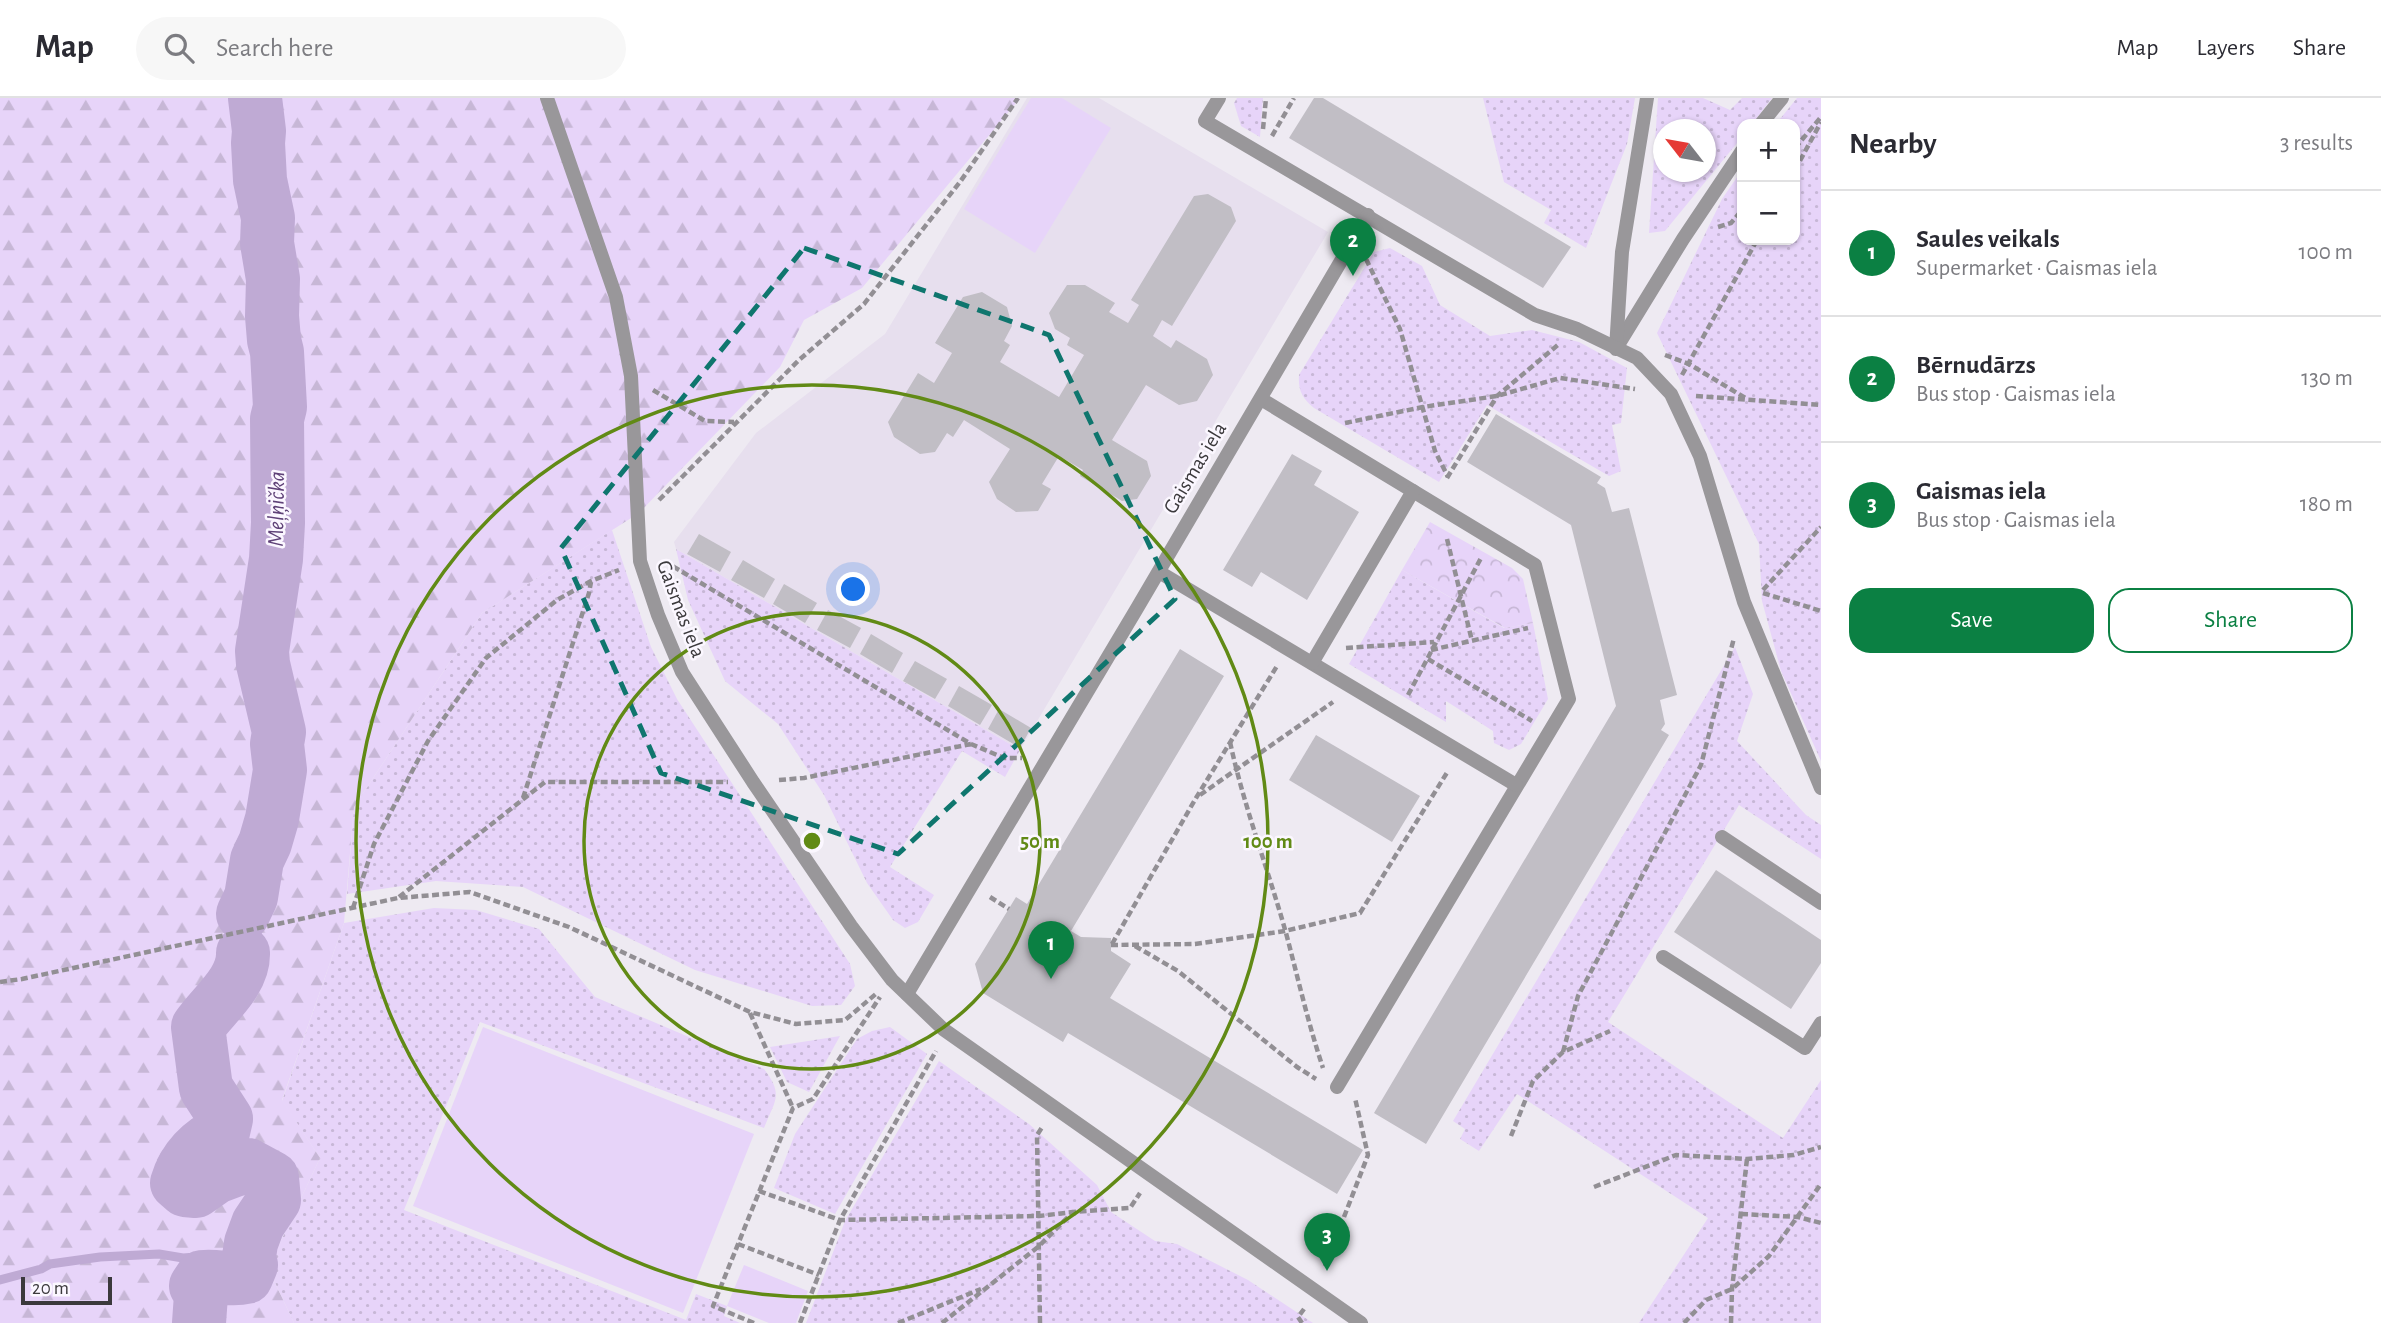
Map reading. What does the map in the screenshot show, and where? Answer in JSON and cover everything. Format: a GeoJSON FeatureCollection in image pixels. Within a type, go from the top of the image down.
{"type":"FeatureCollection","features":[{"type":"Feature","properties":{"kind":"street","name":"Gaismas iela"},"geometry":{"type":"LineString","coordinates":[[547,98],[616,297],[631,376],[636,523],[640,561],[658,615],[682,672],[753,782],[851,926],[892,980],[947,1031],[1361,1323]]}},
{"type":"Feature","properties":{"kind":"street"},"geometry":{"type":"LineString","coordinates":[[1219,98],[1205,121],[1535,315],[1619,343],[1671,394],[1700,456],[1744,602],[1821,788]]}},
{"type":"Feature","properties":{"kind":"street"},"geometry":{"type":"LineString","coordinates":[[1619,343],[1622,252],[1647,98]]}},
{"type":"Feature","properties":{"kind":"street"},"geometry":{"type":"LineString","coordinates":[[1765,119],[1782,98]]}},
{"type":"Feature","properties":{"kind":"street"},"geometry":{"type":"LineString","coordinates":[[1619,343],[1683,239],[1737,158]]}},
{"type":"Feature","properties":{"kind":"street","name":"Gaismas iela"},"geometry":{"type":"LineString","coordinates":[[907,994],[1368,215]]}},
{"type":"Feature","properties":{"kind":"street"},"geometry":{"type":"LineString","coordinates":[[1261,399],[1535,565],[1569,699],[1332,1084]]}},
{"type":"Feature","properties":{"kind":"street"},"geometry":{"type":"LineString","coordinates":[[1312,663],[1413,491]]}},
{"type":"Feature","properties":{"kind":"street"},"geometry":{"type":"LineString","coordinates":[[1158,572],[1517,785]]}},
{"type":"Feature","properties":{"kind":"street"},"geometry":{"type":"LineString","coordinates":[[1722,837],[1821,903]]}},
{"type":"Feature","properties":{"kind":"street"},"geometry":{"type":"LineString","coordinates":[[1663,957],[1805,1048],[1821,1023]]}},
{"type":"Feature","properties":{"kind":"path"},"geometry":{"type":"LineString","coordinates":[[636,523],[799,360],[864,304],[960,182],[1018,98]]}},
{"type":"Feature","properties":{"kind":"path"},"geometry":{"type":"LineString","coordinates":[[1261,154],[1294,98]]}},
{"type":"Feature","properties":{"kind":"path"},"geometry":{"type":"LineString","coordinates":[[1800,142],[1821,119]]}},
{"type":"Feature","properties":{"kind":"path"},"geometry":{"type":"LineString","coordinates":[[1800,160],[1821,119]]}},
{"type":"Feature","properties":{"kind":"path"},"geometry":{"type":"LineString","coordinates":[[1731,223],[1737,216]]}},
{"type":"Feature","properties":{"kind":"path"},"geometry":{"type":"LineString","coordinates":[[1355,238],[1400,329],[1435,451],[1448,477]]}},
{"type":"Feature","properties":{"kind":"path"},"geometry":{"type":"LineString","coordinates":[[1671,394],[1754,245]]}},
{"type":"Feature","properties":{"kind":"path"},"geometry":{"type":"LineString","coordinates":[[1472,641],[1436,505],[1448,477],[1497,396],[1577,329]]}},
{"type":"Feature","properties":{"kind":"path"},"geometry":{"type":"LineString","coordinates":[[1619,343],[1689,364],[1748,400]]}},
{"type":"Feature","properties":{"kind":"path"},"geometry":{"type":"LineString","coordinates":[[631,376],[705,421],[735,422]]}},
{"type":"Feature","properties":{"kind":"path"},"geometry":{"type":"LineString","coordinates":[[1311,430],[1423,407],[1497,396]]}},
{"type":"Feature","properties":{"kind":"path"},"geometry":{"type":"LineString","coordinates":[[1821,527],[1761,592],[1821,611]]}},
{"type":"Feature","properties":{"kind":"path"},"geometry":{"type":"LineString","coordinates":[[1397,714],[1492,538]]}},
{"type":"Feature","properties":{"kind":"path"},"geometry":{"type":"LineString","coordinates":[[638,546],[971,744],[1003,758],[1051,754]]}},
{"type":"Feature","properties":{"kind":"path"},"geometry":{"type":"LineString","coordinates":[[352,909],[373,844],[428,741],[486,658],[557,600],[591,581],[640,561]]}},
{"type":"Feature","properties":{"kind":"path"},"geometry":{"type":"LineString","coordinates":[[523,799],[591,581]]}},
{"type":"Feature","properties":{"kind":"path"},"geometry":{"type":"LineString","coordinates":[[1563,1052],[1578,996],[1700,765],[1744,602]]}},
{"type":"Feature","properties":{"kind":"path"},"geometry":{"type":"LineString","coordinates":[[1430,650],[1551,622]]}},
{"type":"Feature","properties":{"kind":"path"},"geometry":{"type":"LineString","coordinates":[[1320,650],[1434,642]]}},
{"type":"Feature","properties":{"kind":"path"},"geometry":{"type":"LineString","coordinates":[[1288,649],[1230,741],[1111,945],[1195,944],[1285,931],[1360,913],[1460,752]]}},
{"type":"Feature","properties":{"kind":"path"},"geometry":{"type":"LineString","coordinates":[[1428,659],[1548,731]]}},
{"type":"Feature","properties":{"kind":"path"},"geometry":{"type":"LineString","coordinates":[[1196,798],[1353,688]]}},
{"type":"Feature","properties":{"kind":"path"},"geometry":{"type":"LineString","coordinates":[[1230,741],[1285,931],[1305,1012],[1332,1084]]}},
{"type":"Feature","properties":{"kind":"path"},"geometry":{"type":"LineString","coordinates":[[804,778],[971,744]]}},
{"type":"Feature","properties":{"kind":"path"},"geometry":{"type":"LineString","coordinates":[[398,898],[545,782],[732,782]]}},
{"type":"Feature","properties":{"kind":"path"},"geometry":{"type":"LineString","coordinates":[[0,982],[398,898],[470,892],[569,928],[750,1012],[796,1024],[845,1020],[892,980]]}},
{"type":"Feature","properties":{"kind":"path"},"geometry":{"type":"LineString","coordinates":[[1132,945],[1178,971],[1297,1067],[1355,1097],[1368,1156],[1325,1266]]}},
{"type":"Feature","properties":{"kind":"path"},"geometry":{"type":"LineString","coordinates":[[754,1323],[713,1306],[759,1191],[793,1108],[813,1099],[850,1039],[892,980]]}},
{"type":"Feature","properties":{"kind":"path"},"geometry":{"type":"LineString","coordinates":[[750,1012],[793,1108]]}},
{"type":"Feature","properties":{"kind":"path"},"geometry":{"type":"LineString","coordinates":[[800,1323],[839,1220],[947,1031]]}},
{"type":"Feature","properties":{"kind":"path"},"geometry":{"type":"LineString","coordinates":[[1511,1136],[1533,1081],[1563,1052],[1610,1031]]}},
{"type":"Feature","properties":{"kind":"path"},"geometry":{"type":"LineString","coordinates":[[1040,1323],[1037,1135],[1046,1121]]}},
{"type":"Feature","properties":{"kind":"path"},"geometry":{"type":"LineString","coordinates":[[1594,1187],[1676,1155],[1746,1159],[1794,1155],[1821,1147]]}},
{"type":"Feature","properties":{"kind":"path"},"geometry":{"type":"LineString","coordinates":[[1731,1323],[1732,1289],[1746,1159]]}},
{"type":"Feature","properties":{"kind":"path"},"geometry":{"type":"LineString","coordinates":[[759,1191],[839,1220],[1038,1216],[1130,1208],[1152,1176]]}},
{"type":"Feature","properties":{"kind":"path"},"geometry":{"type":"LineString","coordinates":[[1684,1323],[1706,1300],[1732,1289],[1769,1256],[1821,1184]]}},
{"type":"Feature","properties":{"kind":"path"},"geometry":{"type":"LineString","coordinates":[[942,1323],[1038,1247],[1073,1212]]}},
{"type":"Feature","properties":{"kind":"path"},"geometry":{"type":"LineString","coordinates":[[1741,1214],[1798,1217],[1821,1223]]}},
{"type":"Feature","properties":{"kind":"path"},"geometry":{"type":"LineString","coordinates":[[738,1244],[819,1275]]}},
{"type":"Feature","properties":{"kind":"path"},"geometry":{"type":"LineString","coordinates":[[898,1323],[988,1286]]}},
{"type":"Feature","properties":{"kind":"path"},"geometry":{"type":"LineString","coordinates":[[1293,1323],[1298,1317]]}},
{"type":"Feature","properties":{"kind":"highlighted area"},"geometry":{"type":"Polygon","coordinates":[[[804,248],[1049,335],[1175,599],[898,854],[661,773],[561,548],[804,248]]]}},
{"type":"Feature","properties":{"kind":"shaded area"},"geometry":{"type":"Polygon","coordinates":[[[1027,98],[1099,98],[1328,232],[1020,750],[676,549],[674,542],[756,433],[885,334],[1027,98]]]}},
{"type":"Feature","properties":{"kind":"green space"},"geometry":{"type":"Polygon","coordinates":[[[0,98],[1020,98],[862,288],[804,320],[780,367],[639,513],[482,613],[354,807],[344,923],[282,1100],[320,1158],[268,1268],[294,1323],[0,1323],[0,98]]]}},
{"type":"Feature","properties":{"kind":"green space"},"geometry":{"type":"Polygon","coordinates":[[[1031,98],[1062,98],[1111,128],[1035,253],[964,209],[1031,98]]]}},
{"type":"Feature","properties":{"kind":"green space"},"geometry":{"type":"Polygon","coordinates":[[[1237,98],[1263,98],[1260,137],[1241,126],[1234,103],[1237,98]]]}},
{"type":"Feature","properties":{"kind":"green space"},"geometry":{"type":"Polygon","coordinates":[[[1483,98],[1635,98],[1627,144],[1586,248],[1544,223],[1551,210],[1504,182],[1483,98]]]}},
{"type":"Feature","properties":{"kind":"green space"},"geometry":{"type":"Polygon","coordinates":[[[1658,98],[1703,98],[1730,110],[1742,98],[1772,98],[1756,119],[1737,119],[1737,143],[1716,169],[1716,119],[1657,119],[1658,98]]]}},
{"type":"Feature","properties":{"kind":"green space"},"geometry":{"type":"Polygon","coordinates":[[[1797,98],[1821,98],[1821,761],[1781,671],[1762,601],[1759,544],[1657,333],[1722,199],[1737,177],[1737,245],[1800,245],[1800,119],[1780,119],[1797,98]]]}},
{"type":"Feature","properties":{"kind":"green space"},"geometry":{"type":"Polygon","coordinates":[[[1653,173],[1653,182],[1705,182],[1665,231],[1649,233],[1653,173]]]}},
{"type":"Feature","properties":{"kind":"green space"},"geometry":{"type":"Polygon","coordinates":[[[1390,248],[1422,266],[1440,305],[1490,336],[1532,330],[1579,342],[1627,368],[1621,423],[1612,425],[1621,471],[1609,476],[1487,405],[1439,482],[1314,408],[1300,389],[1299,375],[1374,252],[1390,248]]]}},
{"type":"Feature","properties":{"kind":"green space"},"geometry":{"type":"Polygon","coordinates":[[[1430,522],[1512,568],[1523,579],[1533,623],[1505,628],[1402,570],[1430,522]]]}},
{"type":"Feature","properties":{"kind":"green space"},"geometry":{"type":"Polygon","coordinates":[[[612,530],[651,647],[677,699],[850,964],[855,986],[841,1005],[812,1006],[695,970],[523,887],[436,881],[347,894],[354,807],[482,613],[612,530]]]}},
{"type":"Feature","properties":{"kind":"green space"},"geometry":{"type":"Polygon","coordinates":[[[676,549],[1020,750],[1005,777],[962,751],[890,867],[934,895],[918,922],[905,928],[893,920],[867,883],[824,795],[778,724],[725,681],[688,600],[676,549]]]}},
{"type":"Feature","properties":{"kind":"green space"},"geometry":{"type":"Polygon","coordinates":[[[1402,570],[1504,628],[1533,623],[1548,699],[1521,744],[1509,750],[1494,743],[1493,731],[1446,701],[1446,722],[1349,664],[1402,570]]]}},
{"type":"Feature","properties":{"kind":"green space"},"geometry":{"type":"Polygon","coordinates":[[[1735,647],[1753,694],[1737,741],[1806,815],[1821,825],[1821,859],[1739,805],[1608,1022],[1783,1138],[1821,1080],[1821,1323],[1639,1323],[1708,1218],[1517,1094],[1479,1151],[1460,1139],[1465,1129],[1453,1121],[1735,647]]]}},
{"type":"Feature","properties":{"kind":"green space"},"geometry":{"type":"Polygon","coordinates":[[[434,908],[476,910],[539,929],[595,997],[764,1069],[774,1085],[776,1098],[764,1128],[480,1022],[404,1210],[686,1320],[696,1294],[727,1306],[724,1316],[740,1323],[294,1323],[268,1268],[320,1158],[282,1101],[344,923],[434,908]]]}},
{"type":"Feature","properties":{"kind":"green space"},"geometry":{"type":"Polygon","coordinates":[[[483,1027],[754,1134],[683,1313],[413,1206],[483,1027]]]}},
{"type":"Feature","properties":{"kind":"green space"},"geometry":{"type":"Polygon","coordinates":[[[890,1027],[927,1054],[835,1214],[774,1188],[795,1134],[857,1039],[872,1031],[890,1027]]]}},
{"type":"Feature","properties":{"kind":"green space"},"geometry":{"type":"Polygon","coordinates":[[[840,1036],[809,1092],[787,1082],[770,1047],[840,1036]]]}},
{"type":"Feature","properties":{"kind":"green space"},"geometry":{"type":"Polygon","coordinates":[[[939,1061],[1029,1124],[1097,1185],[1111,1212],[1155,1241],[1177,1244],[1248,1280],[1313,1323],[806,1323],[845,1221],[939,1061]]]}},
{"type":"Feature","properties":{"kind":"green space"},"geometry":{"type":"Polygon","coordinates":[[[744,1265],[808,1291],[796,1323],[769,1323],[727,1306],[744,1265]]]}},
{"type":"Feature","properties":{"kind":"building"},"geometry":{"type":"Polygon","coordinates":[[[1314,98],[1323,98],[1571,247],[1543,288],[1289,138],[1314,98]]]}},
{"type":"Feature","properties":{"kind":"building"},"geometry":{"type":"Polygon","coordinates":[[[1208,194],[1231,207],[1236,221],[1172,326],[1162,320],[1153,336],[1171,348],[1176,340],[1207,359],[1213,375],[1197,401],[1179,405],[1146,385],[1112,440],[1147,461],[1151,476],[1137,499],[1122,501],[1080,476],[1083,470],[1059,456],[1042,484],[1051,489],[1038,511],[1016,512],[997,499],[989,482],[1010,449],[964,420],[953,437],[947,433],[935,452],[920,454],[894,437],[888,422],[918,373],[934,383],[952,353],[935,343],[963,297],[982,292],[1007,307],[1012,326],[1004,341],[1010,345],[1000,362],[1059,397],[1084,355],[1067,345],[1070,338],[1055,329],[1049,313],[1067,285],[1085,285],[1115,303],[1109,312],[1128,323],[1139,305],[1131,300],[1194,196],[1208,194]]]}},
{"type":"Feature","properties":{"kind":"building"},"geometry":{"type":"Polygon","coordinates":[[[1496,414],[1601,477],[1597,483],[1605,488],[1612,512],[1629,508],[1677,695],[1660,700],[1665,724],[1661,730],[1669,735],[1426,1144],[1374,1113],[1616,706],[1571,525],[1467,462],[1496,414]]]}},
{"type":"Feature","properties":{"kind":"building"},"geometry":{"type":"Polygon","coordinates":[[[1292,454],[1322,471],[1314,485],[1359,512],[1307,600],[1261,572],[1252,587],[1223,570],[1292,454]]]}},
{"type":"Feature","properties":{"kind":"building"},"geometry":{"type":"Polygon","coordinates":[[[699,534],[731,552],[720,572],[687,554],[699,534]]]}},
{"type":"Feature","properties":{"kind":"building"},"geometry":{"type":"Polygon","coordinates":[[[743,560],[775,579],[764,598],[731,580],[743,560]]]}},
{"type":"Feature","properties":{"kind":"building"},"geometry":{"type":"Polygon","coordinates":[[[784,584],[817,603],[805,623],[773,604],[784,584]]]}},
{"type":"Feature","properties":{"kind":"building"},"geometry":{"type":"Polygon","coordinates":[[[828,610],[861,628],[850,648],[817,630],[828,610]]]}},
{"type":"Feature","properties":{"kind":"building"},"geometry":{"type":"Polygon","coordinates":[[[871,634],[903,653],[892,673],[860,654],[871,634]]]}},
{"type":"Feature","properties":{"kind":"building"},"geometry":{"type":"Polygon","coordinates":[[[1180,649],[1224,676],[1071,931],[1081,937],[1111,938],[1111,951],[1131,964],[1110,998],[1363,1150],[1337,1194],[1068,1033],[1063,1042],[983,993],[975,964],[1016,897],[1027,904],[1180,649]]]}},
{"type":"Feature","properties":{"kind":"building"},"geometry":{"type":"Polygon","coordinates":[[[915,661],[947,679],[935,699],[903,681],[915,661]]]}},
{"type":"Feature","properties":{"kind":"building"},"geometry":{"type":"Polygon","coordinates":[[[959,686],[992,705],[980,725],[948,706],[959,686]]]}},
{"type":"Feature","properties":{"kind":"building"},"geometry":{"type":"Polygon","coordinates":[[[999,709],[1031,728],[1020,748],[988,729],[999,709]]]}},
{"type":"Feature","properties":{"kind":"building"},"geometry":{"type":"Polygon","coordinates":[[[1316,735],[1420,796],[1392,842],[1289,780],[1316,735]]]}},
{"type":"Feature","properties":{"kind":"building"},"geometry":{"type":"Polygon","coordinates":[[[1716,870],[1821,940],[1821,963],[1791,1009],[1674,932],[1716,870]]]}},
{"type":"Feature","properties":{"kind":"waterway","name":"Meļņička"},"geometry":{"type":"LineString","coordinates":[[243,914],[251,897],[257,860],[272,819],[280,770],[277,744],[279,732],[262,651],[276,559],[277,419],[280,407],[272,316],[273,279],[267,243],[268,218],[260,180],[255,98]]}},
{"type":"Feature","properties":{"kind":"waterway","name":"Meļņička"},"geometry":{"type":"LineString","coordinates":[[199,1323],[201,1295],[196,1286],[202,1277],[246,1277],[251,1265],[251,1243],[258,1224],[274,1200],[272,1178],[248,1165],[216,1177],[196,1191],[185,1190],[177,1183],[194,1152],[223,1132],[226,1119],[206,1088],[198,1027],[233,983],[242,964],[243,953]]}},
{"type":"Feature","properties":{"kind":"waterway"},"geometry":{"type":"LineString","coordinates":[[0,1280],[50,1264],[100,1257],[159,1254],[196,1257],[214,1276]]}},
{"type":"Feature","properties":{"kind":"place","name":"Bērnudārzs"},"geometry":{"type":"Point","coordinates":[1353,276]}},
{"type":"Feature","properties":{"kind":"place","name":"Saules veikals"},"geometry":{"type":"Point","coordinates":[1051,979]}},
{"type":"Feature","properties":{"kind":"place","name":"Gaismas iela"},"geometry":{"type":"Point","coordinates":[1327,1271]}}]}
